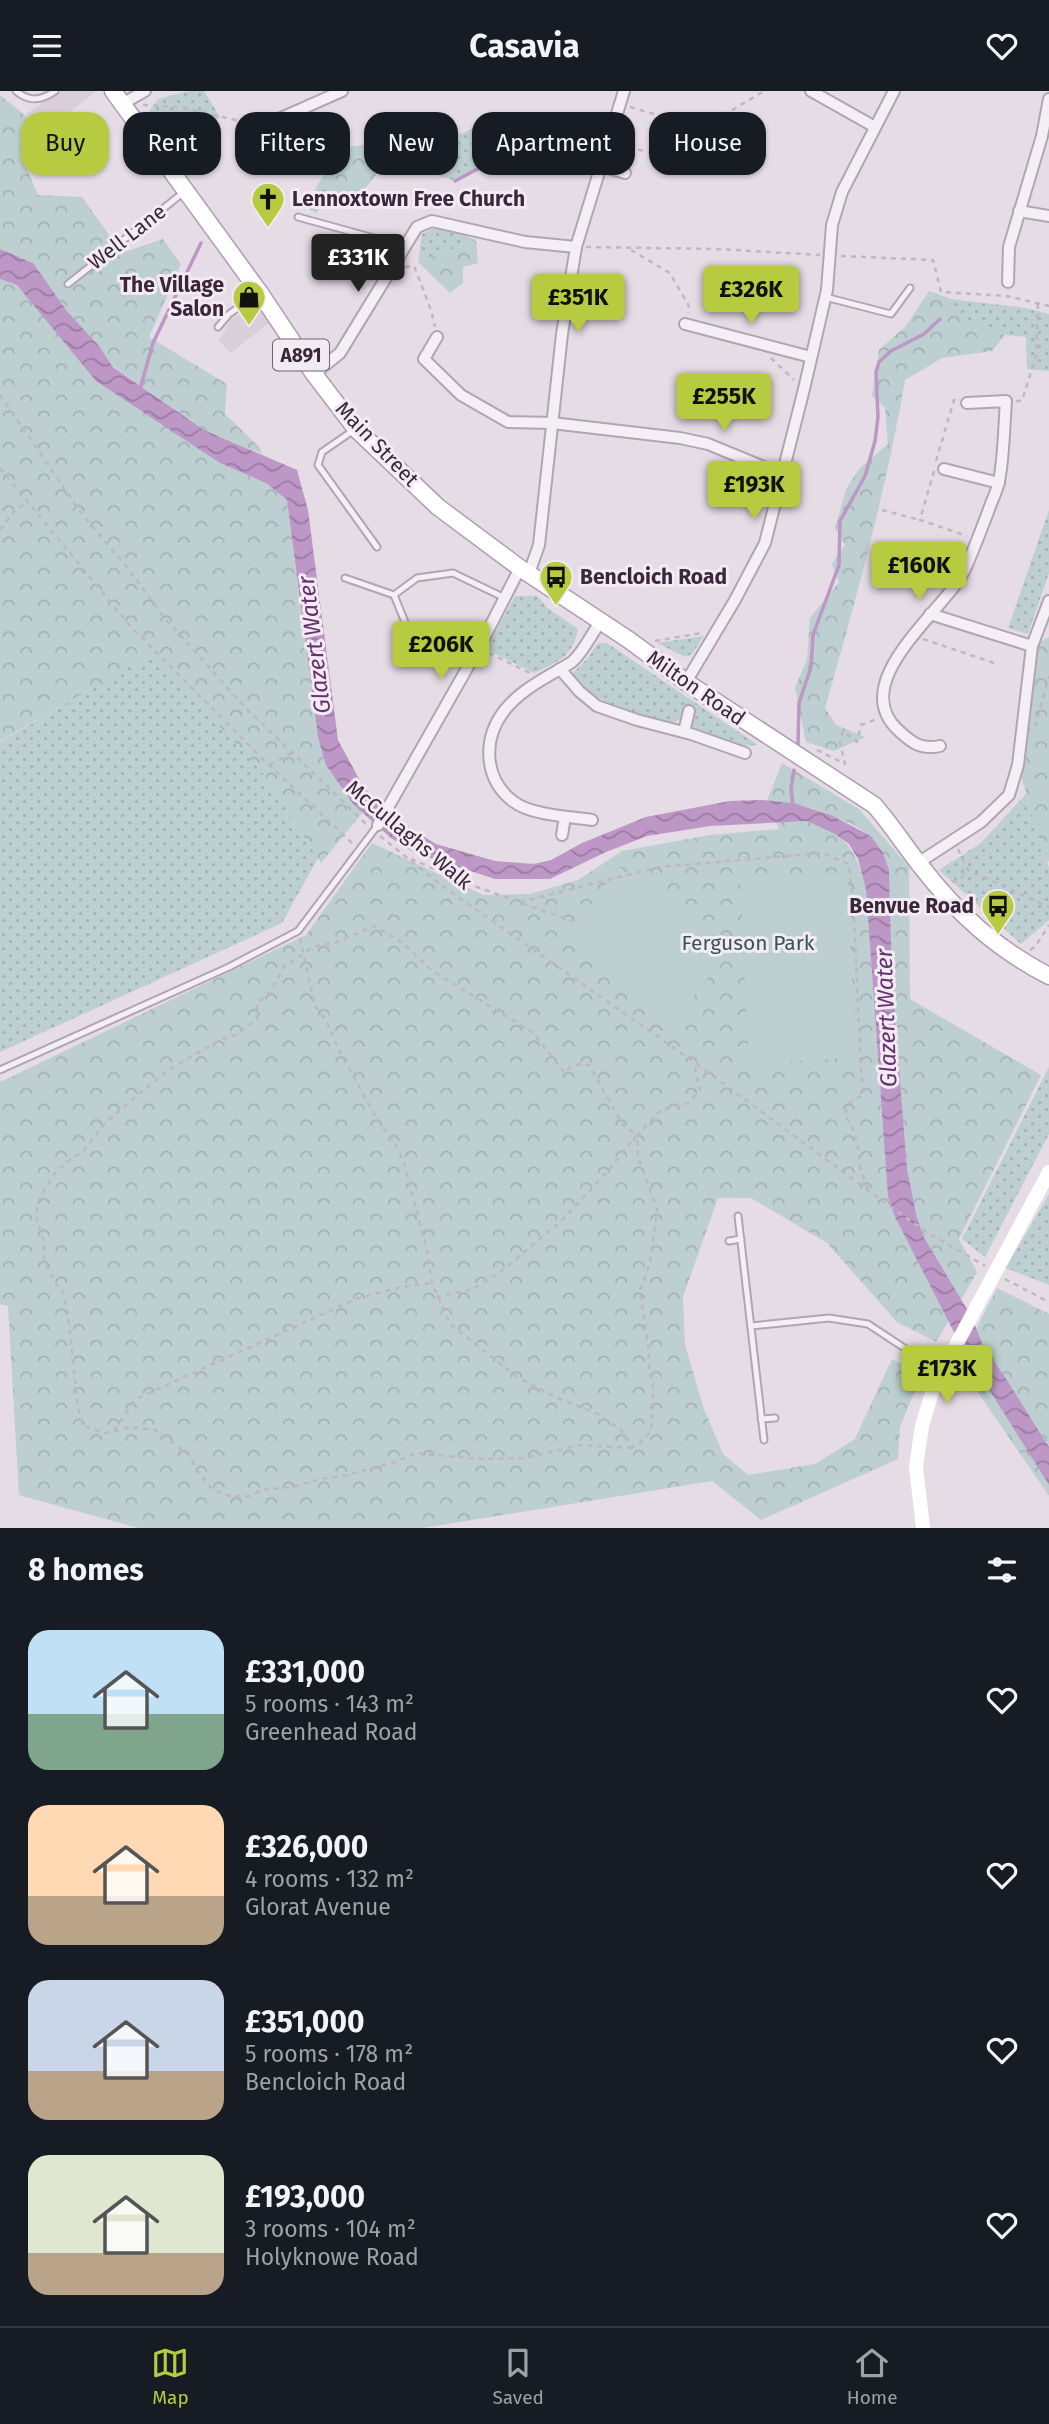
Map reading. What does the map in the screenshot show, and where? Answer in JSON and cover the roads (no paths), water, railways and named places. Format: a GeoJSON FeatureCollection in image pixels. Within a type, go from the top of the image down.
{"type":"FeatureCollection","features":[{"type":"Feature","properties":{"kind":"main road","name":"Main Street"},"geometry":{"type":"LineString","coordinates":[[117,98],[356,429],[438,507],[525,571]]}},
{"type":"Feature","properties":{"kind":"main road","name":"Milton Road"},"geometry":{"type":"LineString","coordinates":[[525,571],[686,682],[874,805],[889,821],[918,863]]}},
{"type":"Feature","properties":{"kind":"main road","name":"A891"},"geometry":{"type":"LineString","coordinates":[[918,863],[971,925],[1017,960],[1049,976]]}},
{"type":"Feature","properties":{"kind":"main road"},"geometry":{"type":"LineString","coordinates":[[923,1528],[916,1467],[922,1426],[941,1372],[1049,1172]]}},
{"type":"Feature","properties":{"kind":"street"},"geometry":{"type":"LineString","coordinates":[[117,98],[145,91]]}},
{"type":"Feature","properties":{"kind":"street"},"geometry":{"type":"LineString","coordinates":[[295,112],[342,91]]}},
{"type":"Feature","properties":{"kind":"street"},"geometry":{"type":"LineString","coordinates":[[617,112],[624,91]]}},
{"type":"Feature","properties":{"kind":"street"},"geometry":{"type":"LineString","coordinates":[[811,91],[875,127]]}},
{"type":"Feature","properties":{"kind":"street"},"geometry":{"type":"LineString","coordinates":[[686,682],[765,543],[825,297],[832,225],[842,192],[894,91]]}},
{"type":"Feature","properties":{"kind":"street"},"geometry":{"type":"LineString","coordinates":[[1008,282],[1009,247],[1042,137],[1049,99]]}},
{"type":"Feature","properties":{"kind":"street"},"geometry":{"type":"LineString","coordinates":[[376,828],[506,598],[539,545],[562,334],[576,247],[599,175]]}},
{"type":"Feature","properties":{"kind":"street"},"geometry":{"type":"LineString","coordinates":[[1019,211],[1049,216]]}},
{"type":"Feature","properties":{"kind":"street"},"geometry":{"type":"LineString","coordinates":[[314,374],[340,353],[417,227],[432,221],[525,242],[576,247]]}},
{"type":"Feature","properties":{"kind":"street"},"geometry":{"type":"LineString","coordinates":[[685,324],[811,357]]}},
{"type":"Feature","properties":{"kind":"street"},"geometry":{"type":"LineString","coordinates":[[437,337],[424,359],[461,395],[508,422],[552,423],[653,434],[708,444],[783,475]]}},
{"type":"Feature","properties":{"kind":"street"},"geometry":{"type":"LineString","coordinates":[[940,746],[927,748],[913,744],[886,716],[884,694],[888,676],[897,657],[965,570],[999,483],[1006,401],[967,403]]}},
{"type":"Feature","properties":{"kind":"street"},"geometry":{"type":"LineString","coordinates":[[944,469],[999,483]]}},
{"type":"Feature","properties":{"kind":"street"},"geometry":{"type":"LineString","coordinates":[[918,863],[981,822],[1009,795],[1018,765],[1032,646],[1049,601]]}},
{"type":"Feature","properties":{"kind":"street"},"geometry":{"type":"LineString","coordinates":[[930,614],[1032,646]]}},
{"type":"Feature","properties":{"kind":"street"},"geometry":{"type":"LineString","coordinates":[[592,820],[565,817],[513,801],[493,778],[488,758],[496,723],[505,709],[526,689],[573,661],[601,621]]}},
{"type":"Feature","properties":{"kind":"street"},"geometry":{"type":"LineString","coordinates":[[560,669],[579,691],[597,706],[745,753]]}},
{"type":"Feature","properties":{"kind":"street"},"geometry":{"type":"LineString","coordinates":[[684,732],[689,711]]}},
{"type":"Feature","properties":{"kind":"street"},"geometry":{"type":"LineString","coordinates":[[562,835],[565,817]]}},
{"type":"Feature","properties":{"kind":"lane"},"geometry":{"type":"LineString","coordinates":[[16,91],[27,99],[36,100],[55,91]]}},
{"type":"Feature","properties":{"kind":"lane","name":"Well Lane"},"geometry":{"type":"LineString","coordinates":[[68,283],[185,191]]}},
{"type":"Feature","properties":{"kind":"lane"},"geometry":{"type":"LineString","coordinates":[[298,217],[403,247]]}},
{"type":"Feature","properties":{"kind":"lane"},"geometry":{"type":"LineString","coordinates":[[825,297],[891,314],[910,288]]}},
{"type":"Feature","properties":{"kind":"lane"},"geometry":{"type":"LineString","coordinates":[[218,327],[229,314],[260,293]]}},
{"type":"Feature","properties":{"kind":"lane"},"geometry":{"type":"LineString","coordinates":[[356,429],[322,452],[318,465],[377,547]]}},
{"type":"Feature","properties":{"kind":"lane"},"geometry":{"type":"LineString","coordinates":[[394,595],[417,577],[453,573],[506,598]]}},
{"type":"Feature","properties":{"kind":"lane"},"geometry":{"type":"LineString","coordinates":[[345,578],[394,595],[411,637],[480,645]]}},
{"type":"Feature","properties":{"kind":"lane"},"geometry":{"type":"LineString","coordinates":[[0,1070],[229,967],[298,931],[376,828]]}},
{"type":"Feature","properties":{"kind":"lane"},"geometry":{"type":"LineString","coordinates":[[738,1216],[764,1440]]}},
{"type":"Feature","properties":{"kind":"lane"},"geometry":{"type":"LineString","coordinates":[[729,1241],[741,1239]]}},
{"type":"Feature","properties":{"kind":"lane"},"geometry":{"type":"LineString","coordinates":[[751,1326],[829,1318],[867,1324],[941,1372]]}},
{"type":"Feature","properties":{"kind":"lane"},"geometry":{"type":"LineString","coordinates":[[761,1419],[775,1418]]}},
{"type":"Feature","properties":{"kind":"water","name":"Glazert Water"},"geometry":{"type":"Polygon","coordinates":[[[0,249],[33,263],[67,311],[99,346],[113,367],[204,430],[297,470],[308,510],[338,740],[364,788],[403,824],[436,844],[495,861],[534,864],[551,860],[582,843],[646,817],[730,801],[793,803],[831,815],[871,836],[883,853],[889,870],[892,976],[907,1169],[917,1218],[924,1237],[971,1316],[983,1345],[1049,1447],[1049,1485],[958,1340],[895,1217],[888,1197],[866,890],[858,859],[849,844],[807,821],[710,826],[647,836],[550,879],[495,879],[415,853],[391,838],[354,805],[326,765],[318,737],[287,500],[266,483],[220,463],[96,381],[17,285],[0,279],[0,249]]]}},
{"type":"Feature","properties":{"kind":"waterway"},"geometry":{"type":"LineString","coordinates":[[455,181],[472,172]]}},
{"type":"Feature","properties":{"kind":"waterway"},"geometry":{"type":"LineString","coordinates":[[140,389],[153,343],[201,243]]}},
{"type":"Feature","properties":{"kind":"waterway"},"geometry":{"type":"LineString","coordinates":[[798,744],[799,703],[811,667],[813,635],[839,565],[840,521],[865,476],[875,441],[878,417],[876,372],[879,362],[891,351],[924,334],[940,319]]}},
{"type":"Feature","properties":{"kind":"waterway"},"geometry":{"type":"LineString","coordinates":[[793,806],[791,789],[794,770]]}},
{"type":"Feature","properties":{"kind":"place","name":"Lennoxtown Free Church"},"geometry":{"type":"Point","coordinates":[268,229]}},
{"type":"Feature","properties":{"kind":"place","name":"The Village Salon"},"geometry":{"type":"Point","coordinates":[249,327]}},
{"type":"Feature","properties":{"kind":"place","name":"Bencloich Road"},"geometry":{"type":"Point","coordinates":[556,607]}},
{"type":"Feature","properties":{"kind":"place","name":"Benvue Road"},"geometry":{"type":"Point","coordinates":[998,936]}},
{"type":"Feature","properties":{"kind":"park label","name":"Ferguson Park"},"geometry":{"type":"Point","coordinates":[748,943]}}]}
